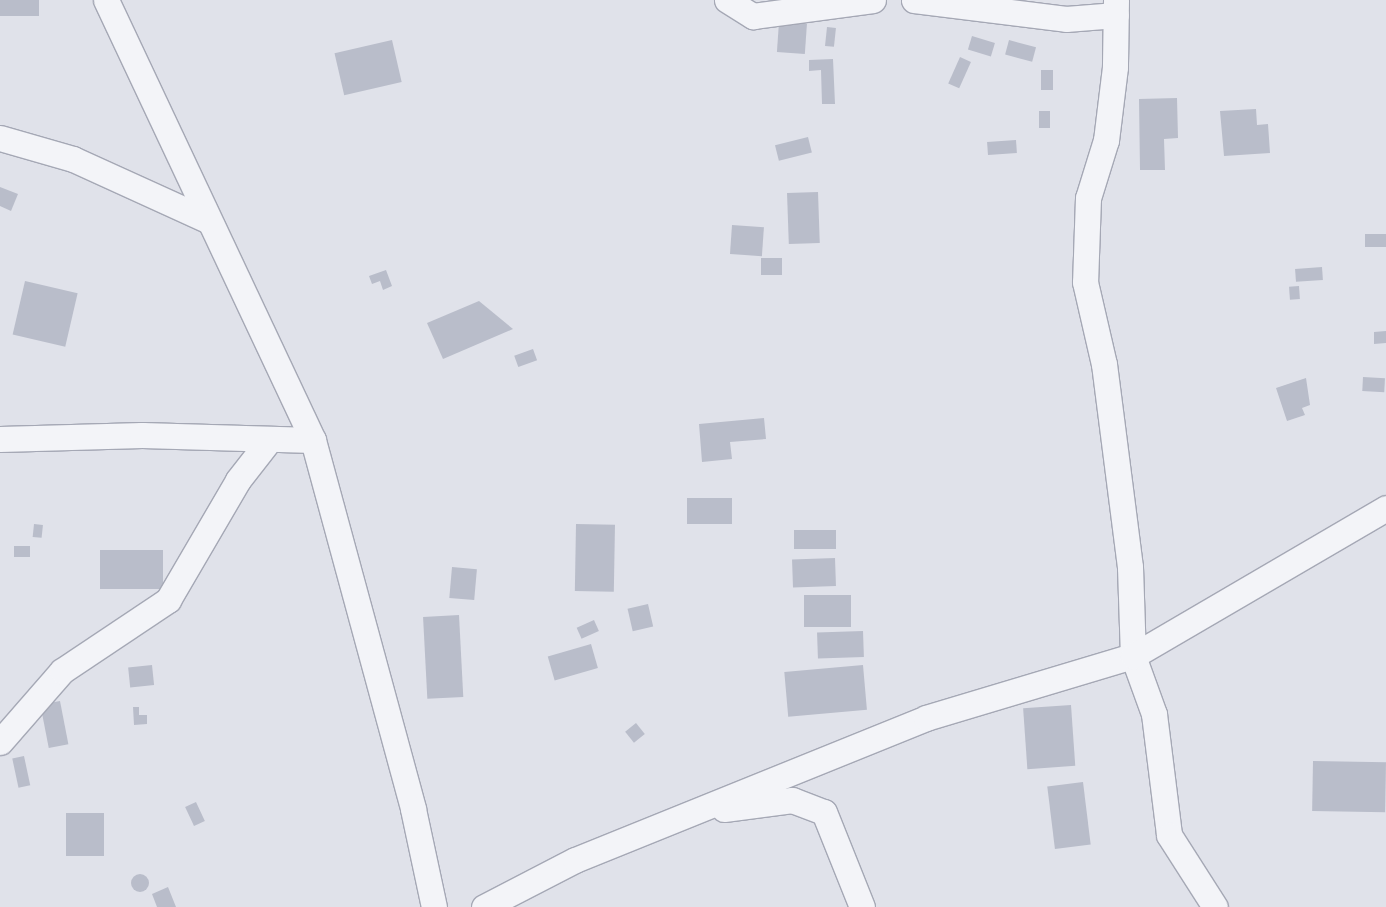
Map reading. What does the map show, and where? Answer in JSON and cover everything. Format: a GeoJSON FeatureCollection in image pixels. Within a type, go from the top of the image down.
{"type":"FeatureCollection","features":[{"type":"Feature","properties":{"kind":"street"},"geometry":{"type":"LineString","coordinates":[[106,0],[207,220],[313,440],[413,809],[434,907]]}},
{"type":"Feature","properties":{"kind":"street"},"geometry":{"type":"LineString","coordinates":[[727,0],[753,16],[873,0]]}},
{"type":"Feature","properties":{"kind":"street"},"geometry":{"type":"LineString","coordinates":[[914,0],[1066,19],[1116,8],[1106,140],[1088,198],[1086,282],[1104,364],[1130,567],[1133,656],[1154,714],[1169,835],[1215,907]]}},
{"type":"Feature","properties":{"kind":"street"},"geometry":{"type":"LineString","coordinates":[[0,138],[73,159],[207,220]]}},
{"type":"Feature","properties":{"kind":"street"},"geometry":{"type":"LineString","coordinates":[[0,439],[142,435],[313,440]]}},
{"type":"Feature","properties":{"kind":"street"},"geometry":{"type":"LineString","coordinates":[[0,742],[62,671],[168,600],[238,480],[270,439]]}},
{"type":"Feature","properties":{"kind":"street"},"geometry":{"type":"LineString","coordinates":[[484,907],[574,860],[700,812],[926,718],[1133,656],[1386,508]]}},
{"type":"Feature","properties":{"kind":"street"},"geometry":{"type":"LineString","coordinates":[[700,812],[792,800],[824,812],[862,907]]}},
{"type":"Feature","properties":{"kind":"building"},"geometry":{"type":"Polygon","coordinates":[[[0,0],[39,0],[39,16],[0,16],[0,0]]]}},
{"type":"Feature","properties":{"kind":"building"},"geometry":{"type":"Polygon","coordinates":[[[779,22],[807,24],[805,54],[777,52],[779,22]]]}},
{"type":"Feature","properties":{"kind":"building"},"geometry":{"type":"Polygon","coordinates":[[[827,27],[836,28],[834,47],[825,46],[827,27]]]}},
{"type":"Feature","properties":{"kind":"building"},"geometry":{"type":"Polygon","coordinates":[[[972,36],[995,43],[991,56],[968,49],[972,36]]]}},
{"type":"Feature","properties":{"kind":"building"},"geometry":{"type":"Polygon","coordinates":[[[392,40],[402,82],[344,95],[335,53],[392,40]]]}},
{"type":"Feature","properties":{"kind":"building"},"geometry":{"type":"Polygon","coordinates":[[[1009,40],[1036,47],[1032,62],[1005,54],[1009,40]]]}},
{"type":"Feature","properties":{"kind":"building"},"geometry":{"type":"Polygon","coordinates":[[[960,57],[971,62],[959,88],[948,83],[960,57]]]}},
{"type":"Feature","properties":{"kind":"building"},"geometry":{"type":"Polygon","coordinates":[[[833,59],[835,104],[822,104],[821,70],[809,71],[809,60],[833,59]]]}},
{"type":"Feature","properties":{"kind":"building"},"geometry":{"type":"Polygon","coordinates":[[[1041,70],[1053,70],[1053,90],[1041,90],[1041,70]]]}},
{"type":"Feature","properties":{"kind":"building"},"geometry":{"type":"Polygon","coordinates":[[[1177,98],[1178,138],[1164,139],[1165,170],[1140,170],[1139,99],[1177,98]]]}},
{"type":"Feature","properties":{"kind":"building"},"geometry":{"type":"Polygon","coordinates":[[[1256,109],[1257,125],[1268,124],[1270,153],[1224,156],[1220,111],[1256,109]]]}},
{"type":"Feature","properties":{"kind":"building"},"geometry":{"type":"Polygon","coordinates":[[[1039,111],[1050,111],[1050,128],[1039,128],[1039,111]]]}},
{"type":"Feature","properties":{"kind":"building"},"geometry":{"type":"Polygon","coordinates":[[[808,137],[812,153],[779,161],[775,145],[808,137]]]}},
{"type":"Feature","properties":{"kind":"building"},"geometry":{"type":"Polygon","coordinates":[[[1016,140],[1017,153],[988,155],[987,142],[1016,140]]]}},
{"type":"Feature","properties":{"kind":"building"},"geometry":{"type":"Polygon","coordinates":[[[0,187],[18,194],[11,211],[0,206],[0,187]]]}},
{"type":"Feature","properties":{"kind":"building"},"geometry":{"type":"Polygon","coordinates":[[[818,192],[820,243],[789,244],[787,193],[818,192]]]}},
{"type":"Feature","properties":{"kind":"building"},"geometry":{"type":"Polygon","coordinates":[[[732,225],[764,227],[762,256],[730,254],[732,225]]]}},
{"type":"Feature","properties":{"kind":"building"},"geometry":{"type":"Polygon","coordinates":[[[1365,234],[1386,234],[1386,247],[1365,247],[1365,234]]]}},
{"type":"Feature","properties":{"kind":"building"},"geometry":{"type":"Polygon","coordinates":[[[761,258],[782,258],[782,275],[761,275],[761,258]]]}},
{"type":"Feature","properties":{"kind":"building"},"geometry":{"type":"Polygon","coordinates":[[[1322,267],[1323,280],[1296,282],[1295,269],[1322,267]]]}},
{"type":"Feature","properties":{"kind":"building"},"geometry":{"type":"Polygon","coordinates":[[[386,270],[392,286],[383,290],[380,281],[372,284],[369,276],[386,270]]]}},
{"type":"Feature","properties":{"kind":"building"},"geometry":{"type":"Polygon","coordinates":[[[25,281],[78,293],[65,347],[13,335],[25,281]]]}},
{"type":"Feature","properties":{"kind":"building"},"geometry":{"type":"Polygon","coordinates":[[[1299,286],[1300,299],[1290,300],[1289,287],[1299,286]]]}},
{"type":"Feature","properties":{"kind":"building"},"geometry":{"type":"Polygon","coordinates":[[[479,301],[513,329],[443,359],[427,323],[479,301]]]}},
{"type":"Feature","properties":{"kind":"building"},"geometry":{"type":"Polygon","coordinates":[[[1386,331],[1386,343],[1374,344],[1374,332],[1386,331]]]}},
{"type":"Feature","properties":{"kind":"building"},"geometry":{"type":"Polygon","coordinates":[[[533,349],[537,360],[518,367],[514,356],[533,349]]]}},
{"type":"Feature","properties":{"kind":"building"},"geometry":{"type":"Polygon","coordinates":[[[1363,377],[1385,378],[1384,392],[1362,391],[1363,377]]]}},
{"type":"Feature","properties":{"kind":"building"},"geometry":{"type":"Polygon","coordinates":[[[1306,378],[1310,405],[1302,408],[1305,415],[1287,421],[1276,388],[1306,378]]]}},
{"type":"Feature","properties":{"kind":"building"},"geometry":{"type":"Polygon","coordinates":[[[764,418],[766,439],[730,442],[732,459],[702,462],[699,424],[764,418]]]}},
{"type":"Feature","properties":{"kind":"building"},"geometry":{"type":"Polygon","coordinates":[[[687,498],[732,498],[732,524],[687,524],[687,498]]]}},
{"type":"Feature","properties":{"kind":"building"},"geometry":{"type":"Polygon","coordinates":[[[34,524],[43,525],[42,538],[33,537],[34,524]]]}},
{"type":"Feature","properties":{"kind":"building"},"geometry":{"type":"Polygon","coordinates":[[[576,524],[615,525],[614,592],[575,591],[576,524]]]}},
{"type":"Feature","properties":{"kind":"building"},"geometry":{"type":"Polygon","coordinates":[[[794,530],[836,530],[836,549],[794,549],[794,530]]]}},
{"type":"Feature","properties":{"kind":"building"},"geometry":{"type":"Polygon","coordinates":[[[14,546],[30,546],[30,557],[14,557],[14,546]]]}},
{"type":"Feature","properties":{"kind":"building"},"geometry":{"type":"Polygon","coordinates":[[[100,550],[163,550],[163,589],[100,589],[100,550]]]}},
{"type":"Feature","properties":{"kind":"building"},"geometry":{"type":"Polygon","coordinates":[[[835,558],[836,586],[793,587],[792,560],[835,558]]]}},
{"type":"Feature","properties":{"kind":"building"},"geometry":{"type":"Polygon","coordinates":[[[452,567],[477,569],[474,600],[449,598],[452,567]]]}},
{"type":"Feature","properties":{"kind":"building"},"geometry":{"type":"Polygon","coordinates":[[[804,595],[851,595],[851,627],[804,627],[804,595]]]}},
{"type":"Feature","properties":{"kind":"building"},"geometry":{"type":"Polygon","coordinates":[[[648,604],[653,626],[633,631],[628,609],[648,604]]]}},
{"type":"Feature","properties":{"kind":"building"},"geometry":{"type":"Polygon","coordinates":[[[459,615],[463,697],[427,699],[423,617],[459,615]]]}},
{"type":"Feature","properties":{"kind":"building"},"geometry":{"type":"Polygon","coordinates":[[[594,620],[599,631],[582,639],[577,628],[594,620]]]}},
{"type":"Feature","properties":{"kind":"building"},"geometry":{"type":"Polygon","coordinates":[[[863,631],[864,657],[818,659],[817,633],[863,631]]]}},
{"type":"Feature","properties":{"kind":"building"},"geometry":{"type":"Polygon","coordinates":[[[591,644],[598,668],[555,680],[548,656],[591,644]]]}},
{"type":"Feature","properties":{"kind":"building"},"geometry":{"type":"Polygon","coordinates":[[[152,665],[154,685],[130,687],[128,668],[152,665]]]}},
{"type":"Feature","properties":{"kind":"building"},"geometry":{"type":"Polygon","coordinates":[[[863,665],[867,710],[788,717],[784,672],[863,665]]]}},
{"type":"Feature","properties":{"kind":"building"},"geometry":{"type":"Polygon","coordinates":[[[60,701],[68,744],[49,748],[40,705],[60,701]]]}},
{"type":"Feature","properties":{"kind":"building"},"geometry":{"type":"Polygon","coordinates":[[[1071,705],[1075,766],[1027,769],[1023,708],[1071,705]]]}},
{"type":"Feature","properties":{"kind":"building"},"geometry":{"type":"Polygon","coordinates":[[[133,707],[139,707],[139,715],[147,715],[147,724],[134,725],[133,707]]]}},
{"type":"Feature","properties":{"kind":"building"},"geometry":{"type":"Polygon","coordinates":[[[636,723],[645,734],[634,743],[625,732],[636,723]]]}},
{"type":"Feature","properties":{"kind":"building"},"geometry":{"type":"Polygon","coordinates":[[[24,756],[30,785],[18,788],[12,758],[24,756]]]}},
{"type":"Feature","properties":{"kind":"building"},"geometry":{"type":"Polygon","coordinates":[[[1313,761],[1386,762],[1385,812],[1312,811],[1313,761]]]}},
{"type":"Feature","properties":{"kind":"building"},"geometry":{"type":"Polygon","coordinates":[[[1083,782],[1091,845],[1055,849],[1047,786],[1083,782]]]}},
{"type":"Feature","properties":{"kind":"building"},"geometry":{"type":"Polygon","coordinates":[[[196,802],[205,821],[194,826],[185,807],[196,802]]]}},
{"type":"Feature","properties":{"kind":"building"},"geometry":{"type":"Polygon","coordinates":[[[66,813],[104,813],[104,856],[66,856],[66,813]]]}},
{"type":"Feature","properties":{"kind":"building"},"geometry":{"type":"Polygon","coordinates":[[[136,874],[144,874],[149,879],[147,890],[136,892],[131,887],[131,879],[136,874]]]}},
{"type":"Feature","properties":{"kind":"building"},"geometry":{"type":"Polygon","coordinates":[[[168,887],[176,907],[157,907],[152,894],[168,887]]]}}]}
